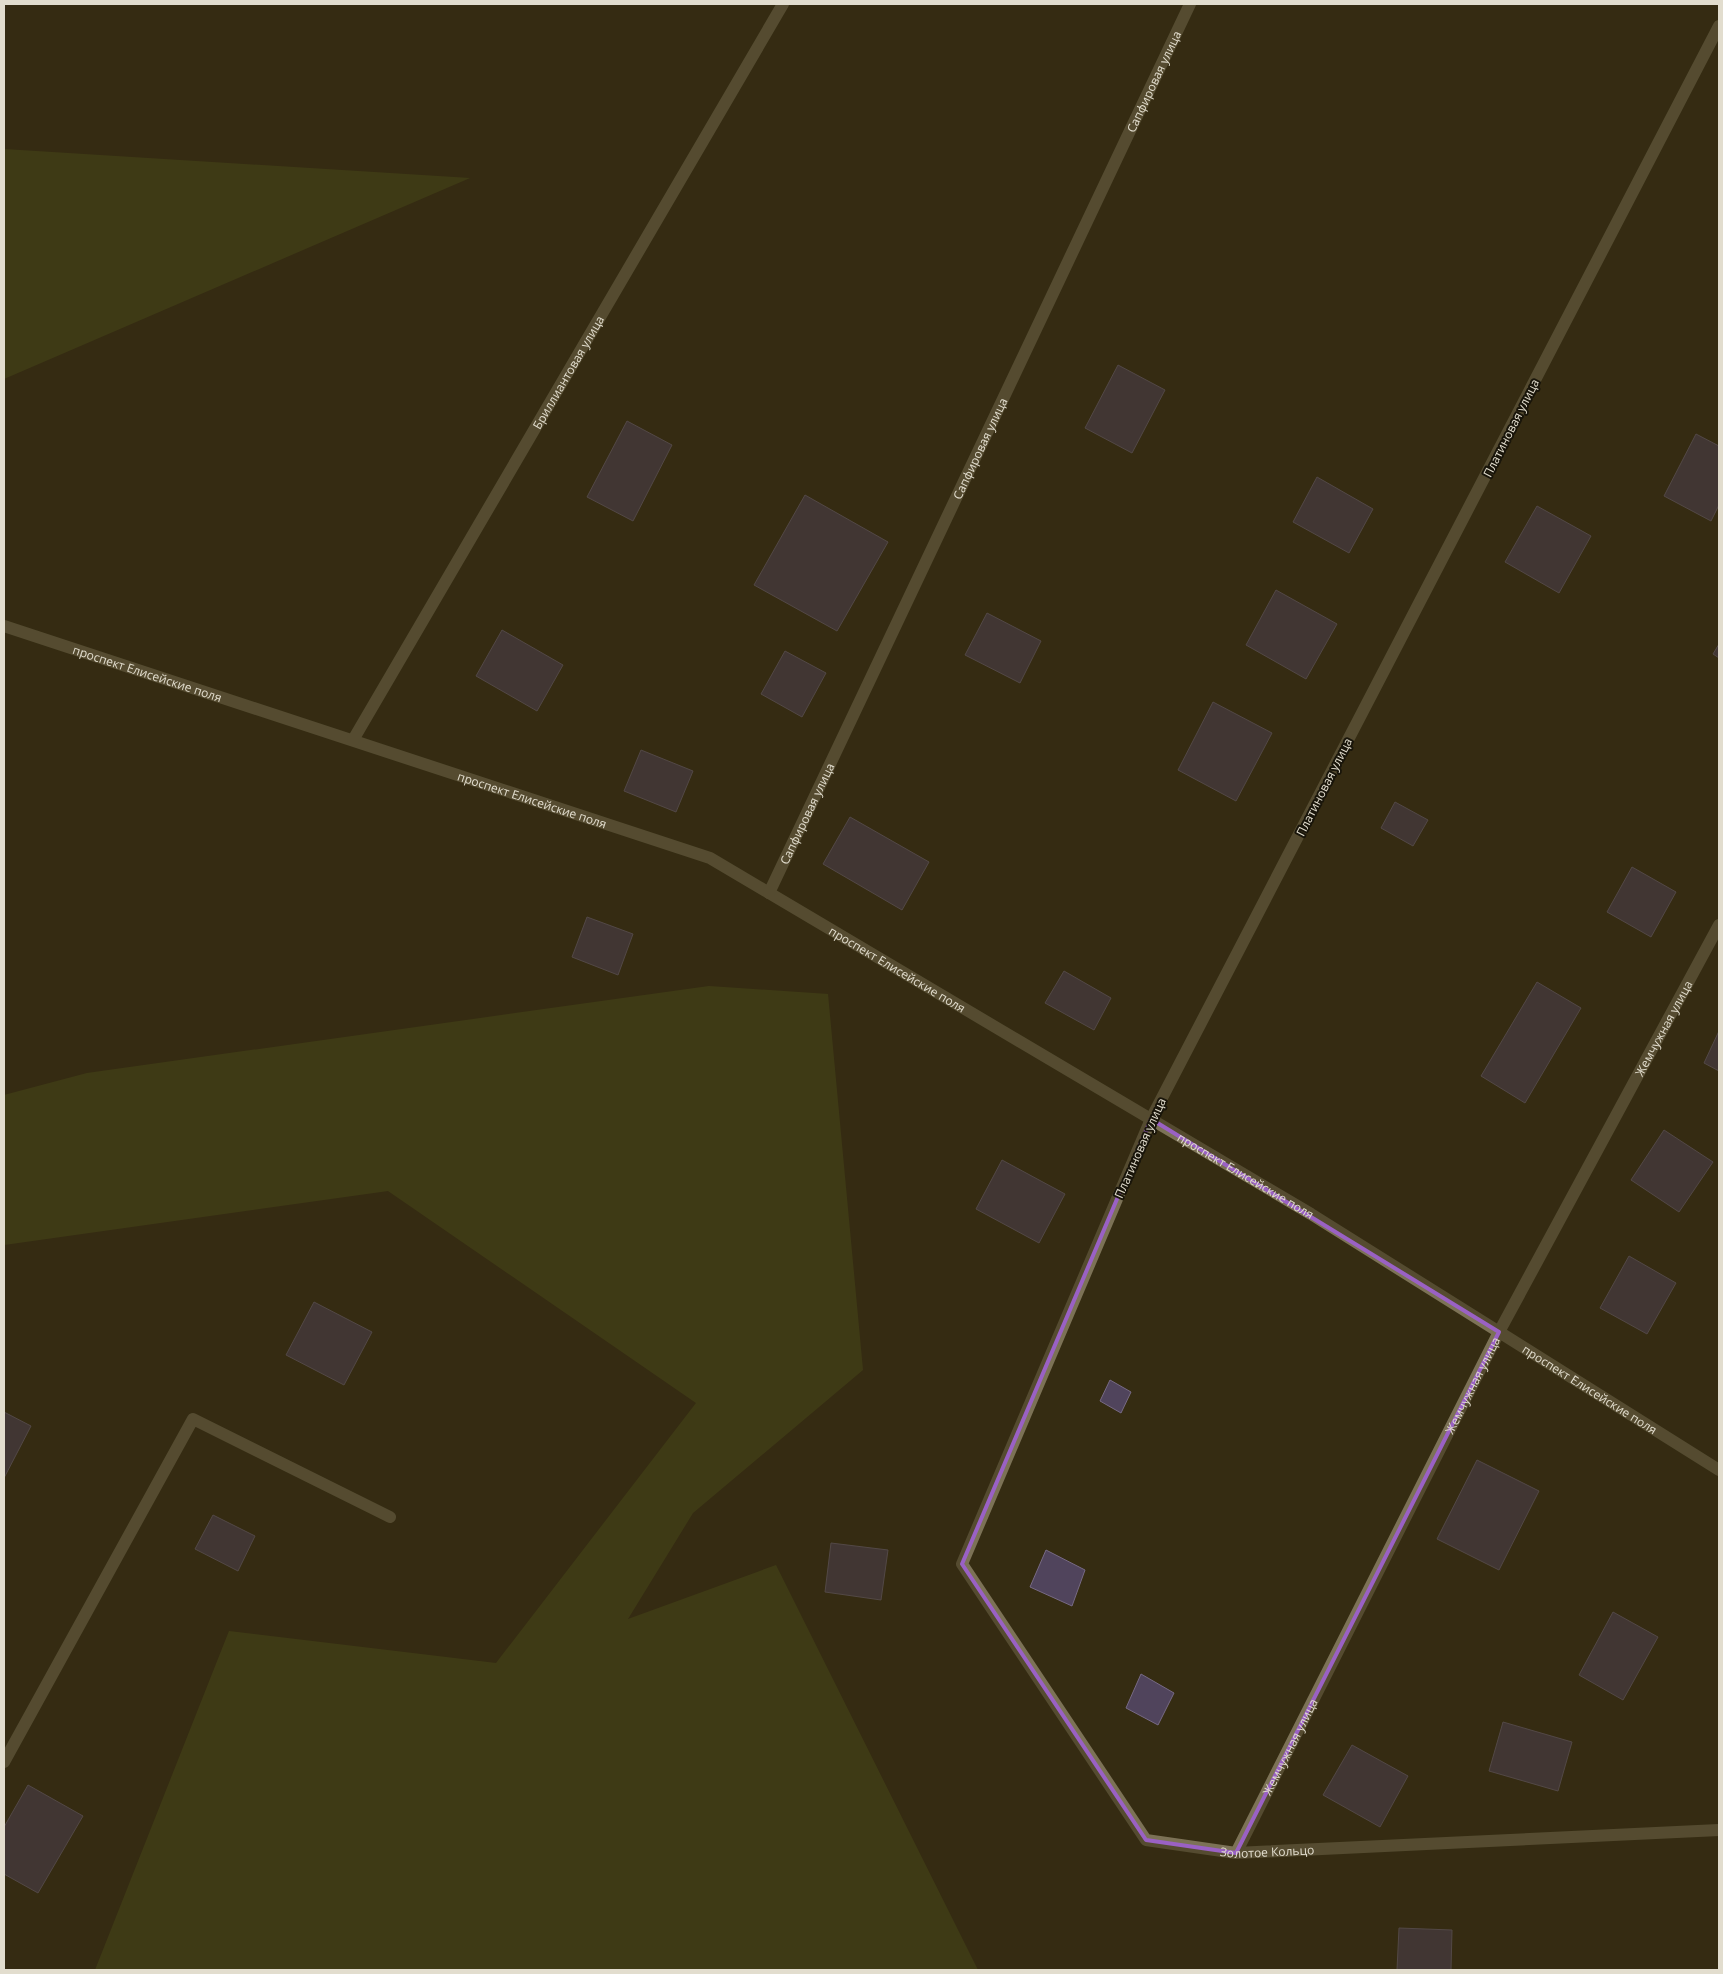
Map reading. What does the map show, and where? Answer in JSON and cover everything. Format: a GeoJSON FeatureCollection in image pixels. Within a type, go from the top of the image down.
{"type":"FeatureCollection","features":[{"type":"Feature","properties":{"kind":"street","name":"Бриллиантовая улица"},"geometry":{"type":"LineString","coordinates":[[353,740],[783,4]]}},
{"type":"Feature","properties":{"kind":"street","name":"Сапфировая улица"},"geometry":{"type":"LineString","coordinates":[[769,893],[1190,4]]}},
{"type":"Feature","properties":{"kind":"street","name":"Платиновая улица"},"geometry":{"type":"LineString","coordinates":[[962,1564],[1151,1119],[1719,26]]}},
{"type":"Feature","properties":{"kind":"street","name":"проспект Елисейские поля"},"geometry":{"type":"LineString","coordinates":[[4,626],[710,858],[1312,1214],[1719,1470]]}},
{"type":"Feature","properties":{"kind":"street","name":"Жемчужная улица"},"geometry":{"type":"LineString","coordinates":[[1236,1853],[1500,1332],[1719,925]]}},
{"type":"Feature","properties":{"kind":"street"},"geometry":{"type":"LineString","coordinates":[[4,1762],[193,1419],[390,1517]]}},
{"type":"Feature","properties":{"kind":"street","name":"Золотое Кольцо"},"geometry":{"type":"LineString","coordinates":[[962,1564],[1146,1840],[1236,1853],[1719,1830]]}},
{"type":"Feature","properties":{"kind":"highlighted area"},"geometry":{"type":"Polygon","coordinates":[[[1151,1119],[1499,1332],[1236,1853],[1146,1840],[962,1564],[1151,1119]]]}},
{"type":"Feature","properties":{"kind":"shaded area"},"geometry":{"type":"Polygon","coordinates":[[[4,149],[470,178],[4,379],[4,149]]]}},
{"type":"Feature","properties":{"kind":"shaded area"},"geometry":{"type":"Polygon","coordinates":[[[709,986],[828,994],[863,1370],[693,1513],[628,1619],[776,1565],[978,1970],[95,1970],[229,1631],[496,1663],[696,1403],[388,1191],[4,1245],[4,1095],[87,1073],[709,986]]]}},
{"type":"Feature","properties":{"kind":"building"},"geometry":{"type":"Polygon","coordinates":[[[1118,365],[1165,390],[1132,453],[1085,428],[1118,365]]]}},
{"type":"Feature","properties":{"kind":"building"},"geometry":{"type":"Polygon","coordinates":[[[627,421],[672,445],[633,521],[587,497],[627,421]]]}},
{"type":"Feature","properties":{"kind":"building"},"geometry":{"type":"Polygon","coordinates":[[[1696,434],[1719,446],[1719,505],[1711,521],[1664,496],[1696,434]]]}},
{"type":"Feature","properties":{"kind":"building"},"geometry":{"type":"Polygon","coordinates":[[[1317,477],[1373,509],[1349,553],[1293,522],[1317,477]]]}},
{"type":"Feature","properties":{"kind":"building"},"geometry":{"type":"Polygon","coordinates":[[[805,495],[888,542],[837,631],[754,585],[805,495]]]}},
{"type":"Feature","properties":{"kind":"building"},"geometry":{"type":"Polygon","coordinates":[[[1537,506],[1591,536],[1559,593],[1505,562],[1537,506]]]}},
{"type":"Feature","properties":{"kind":"building"},"geometry":{"type":"Polygon","coordinates":[[[1276,590],[1337,624],[1306,679],[1246,645],[1276,590]]]}},
{"type":"Feature","properties":{"kind":"building"},"geometry":{"type":"Polygon","coordinates":[[[987,613],[1041,641],[1020,683],[965,655],[987,613]]]}},
{"type":"Feature","properties":{"kind":"building"},"geometry":{"type":"Polygon","coordinates":[[[502,630],[563,665],[537,711],[476,676],[502,630]]]}},
{"type":"Feature","properties":{"kind":"building"},"geometry":{"type":"Polygon","coordinates":[[[1719,644],[1719,658],[1713,654],[1719,644]]]}},
{"type":"Feature","properties":{"kind":"building"},"geometry":{"type":"Polygon","coordinates":[[[785,651],[826,673],[802,717],[761,694],[785,651]]]}},
{"type":"Feature","properties":{"kind":"building"},"geometry":{"type":"Polygon","coordinates":[[[1213,702],[1272,733],[1236,801],[1178,770],[1213,702]]]}},
{"type":"Feature","properties":{"kind":"building"},"geometry":{"type":"Polygon","coordinates":[[[641,750],[693,771],[676,812],[624,791],[641,750]]]}},
{"type":"Feature","properties":{"kind":"building"},"geometry":{"type":"Polygon","coordinates":[[[1395,802],[1428,820],[1413,846],[1381,828],[1395,802]]]}},
{"type":"Feature","properties":{"kind":"building"},"geometry":{"type":"Polygon","coordinates":[[[850,817],[929,862],[902,910],[823,864],[850,817]]]}},
{"type":"Feature","properties":{"kind":"building"},"geometry":{"type":"Polygon","coordinates":[[[1632,867],[1676,892],[1651,937],[1607,912],[1632,867]]]}},
{"type":"Feature","properties":{"kind":"building"},"geometry":{"type":"Polygon","coordinates":[[[587,917],[633,934],[618,975],[572,957],[587,917]]]}},
{"type":"Feature","properties":{"kind":"building"},"geometry":{"type":"Polygon","coordinates":[[[1064,971],[1111,998],[1094,1030],[1045,1003],[1064,971]]]}},
{"type":"Feature","properties":{"kind":"building"},"geometry":{"type":"Polygon","coordinates":[[[1537,982],[1581,1008],[1525,1103],[1481,1076],[1537,982]]]}},
{"type":"Feature","properties":{"kind":"building"},"geometry":{"type":"Polygon","coordinates":[[[1719,1031],[1719,1071],[1704,1063],[1719,1031]]]}},
{"type":"Feature","properties":{"kind":"building"},"geometry":{"type":"Polygon","coordinates":[[[1664,1130],[1713,1162],[1679,1212],[1631,1180],[1664,1130]]]}},
{"type":"Feature","properties":{"kind":"building"},"geometry":{"type":"Polygon","coordinates":[[[1002,1160],[1065,1194],[1039,1243],[976,1209],[1002,1160]]]}},
{"type":"Feature","properties":{"kind":"building"},"geometry":{"type":"Polygon","coordinates":[[[1629,1256],[1676,1283],[1647,1334],[1600,1308],[1629,1256]]]}},
{"type":"Feature","properties":{"kind":"building"},"geometry":{"type":"Polygon","coordinates":[[[314,1302],[372,1332],[344,1385],[286,1355],[314,1302]]]}},
{"type":"Feature","properties":{"kind":"building"},"geometry":{"type":"Polygon","coordinates":[[[1110,1380],[1131,1392],[1121,1413],[1100,1401],[1110,1380]]]}},
{"type":"Feature","properties":{"kind":"building"},"geometry":{"type":"Polygon","coordinates":[[[4,1412],[31,1426],[4,1478],[4,1412]]]}},
{"type":"Feature","properties":{"kind":"building"},"geometry":{"type":"Polygon","coordinates":[[[1477,1460],[1539,1491],[1499,1570],[1437,1539],[1477,1460]]]}},
{"type":"Feature","properties":{"kind":"building"},"geometry":{"type":"Polygon","coordinates":[[[213,1515],[255,1536],[238,1571],[195,1549],[213,1515]]]}},
{"type":"Feature","properties":{"kind":"building"},"geometry":{"type":"Polygon","coordinates":[[[831,1543],[888,1550],[881,1600],[825,1592],[831,1543]]]}},
{"type":"Feature","properties":{"kind":"building"},"geometry":{"type":"Polygon","coordinates":[[[1046,1550],[1085,1570],[1072,1606],[1030,1587],[1046,1550]]]}},
{"type":"Feature","properties":{"kind":"building"},"geometry":{"type":"Polygon","coordinates":[[[1613,1612],[1658,1637],[1623,1700],[1579,1675],[1613,1612]]]}},
{"type":"Feature","properties":{"kind":"building"},"geometry":{"type":"Polygon","coordinates":[[[1141,1674],[1174,1693],[1158,1725],[1126,1708],[1141,1674]]]}},
{"type":"Feature","properties":{"kind":"building"},"geometry":{"type":"Polygon","coordinates":[[[1503,1722],[1572,1742],[1558,1791],[1489,1771],[1503,1722]]]}},
{"type":"Feature","properties":{"kind":"building"},"geometry":{"type":"Polygon","coordinates":[[[1352,1745],[1408,1776],[1380,1827],[1323,1795],[1352,1745]]]}},
{"type":"Feature","properties":{"kind":"building"},"geometry":{"type":"Polygon","coordinates":[[[28,1785],[83,1816],[38,1893],[4,1874],[4,1827],[28,1785]]]}},
{"type":"Feature","properties":{"kind":"building"},"geometry":{"type":"Polygon","coordinates":[[[1399,1928],[1452,1930],[1451,1970],[1397,1970],[1399,1928]]]}}]}
